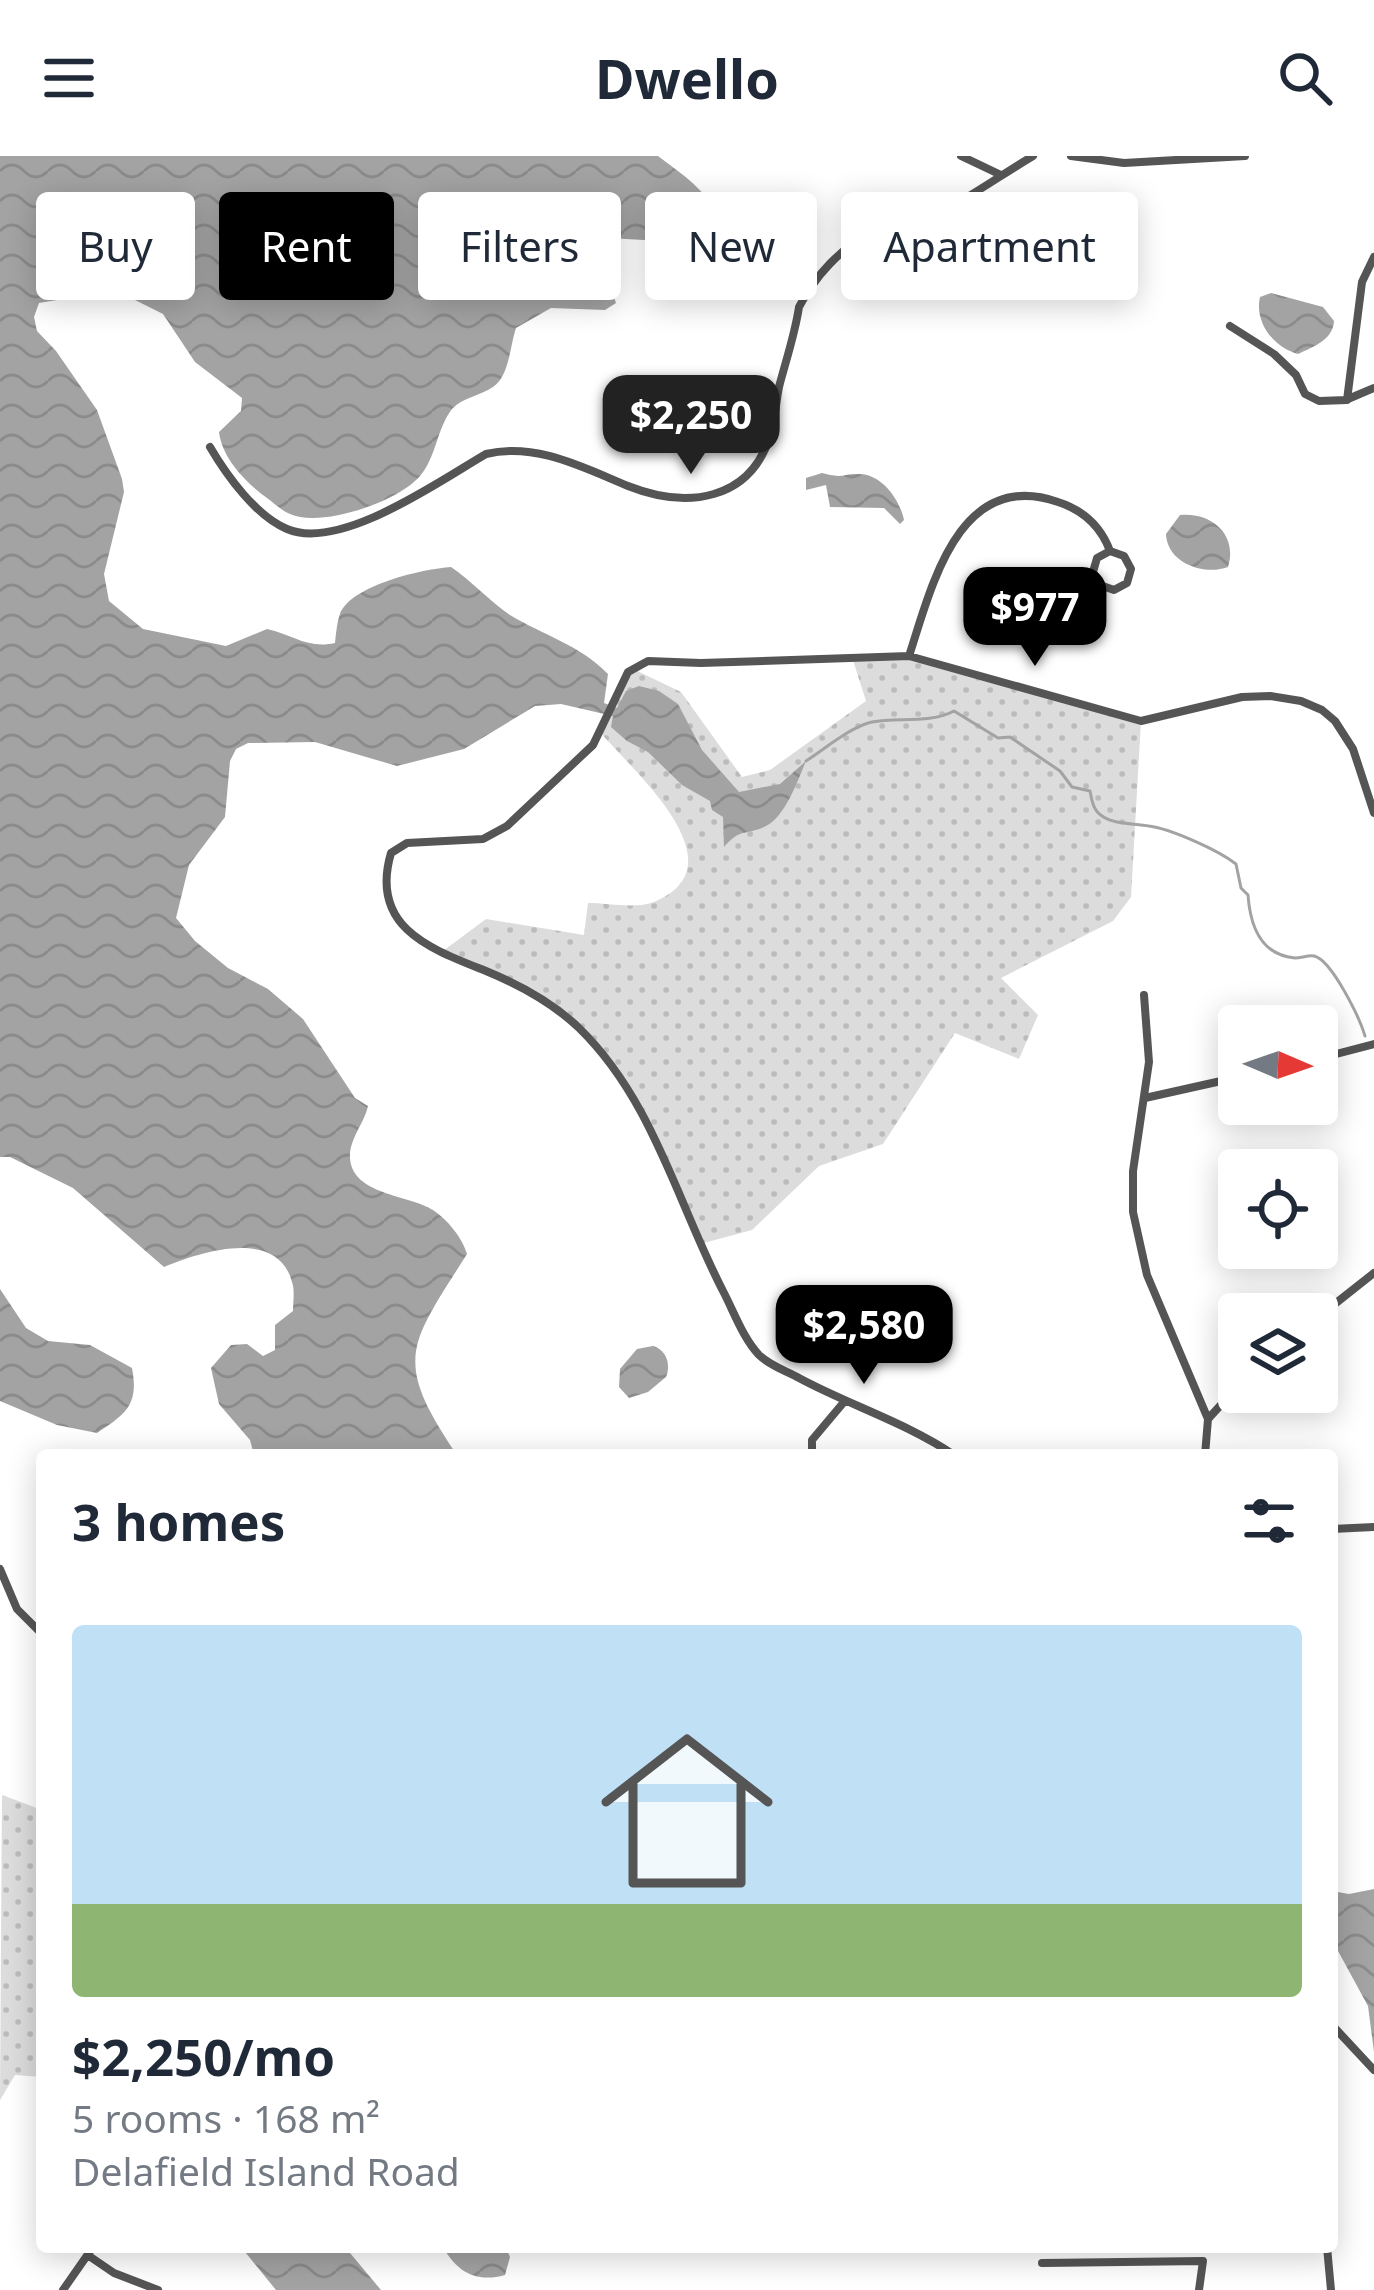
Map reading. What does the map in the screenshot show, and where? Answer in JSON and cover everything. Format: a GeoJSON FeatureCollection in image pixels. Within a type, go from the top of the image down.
{"type":"FeatureCollection","features":[{"type":"Feature","properties":{"kind":"street"},"geometry":{"type":"LineString","coordinates":[[961,156],[1001,175]]}},
{"type":"Feature","properties":{"kind":"street"},"geometry":{"type":"LineString","coordinates":[[210,447],[222,468],[265,514],[286,529],[302,533],[369,521],[498,451],[562,458],[632,488],[666,496],[696,500],[715,496],[746,475],[771,434],[808,290],[853,243],[875,232],[916,224],[1033,156]]}},
{"type":"Feature","properties":{"kind":"street"},"geometry":{"type":"LineString","coordinates":[[1071,156],[1124,163],[1245,156]]}},
{"type":"Feature","properties":{"kind":"street"},"geometry":{"type":"LineString","coordinates":[[1347,400],[1362,283],[1374,257]]}},
{"type":"Feature","properties":{"kind":"street"},"geometry":{"type":"LineString","coordinates":[[1230,326],[1274,353],[1305,394],[1319,400],[1347,400],[1374,388]]}},
{"type":"Feature","properties":{"kind":"street"},"geometry":{"type":"LineString","coordinates":[[909,656],[953,537],[995,502],[1041,497],[1064,504],[1095,524],[1110,551],[1124,556],[1131,569],[1127,583],[1114,590],[1100,586],[1093,572],[1097,558],[1110,551]]}},
{"type":"Feature","properties":{"kind":"street"},"geometry":{"type":"LineString","coordinates":[[945,1449],[762,1358],[705,1256],[621,1076],[578,1027],[543,999],[418,941],[394,914],[387,886],[391,853],[407,843],[483,839],[507,826],[583,756],[598,737],[631,668],[648,661],[909,656],[1141,722],[1242,697],[1300,701],[1335,721],[1369,779],[1374,812]]}},
{"type":"Feature","properties":{"kind":"street"},"geometry":{"type":"LineString","coordinates":[[1144,995],[1148,1062],[1132,1212],[1147,1275],[1208,1419],[1206,1449]]}},
{"type":"Feature","properties":{"kind":"street"},"geometry":{"type":"LineString","coordinates":[[1338,1053],[1374,1044]]}},
{"type":"Feature","properties":{"kind":"street"},"geometry":{"type":"LineString","coordinates":[[1144,1098],[1218,1082]]}},
{"type":"Feature","properties":{"kind":"street"},"geometry":{"type":"LineString","coordinates":[[1338,1301],[1374,1273]]}},
{"type":"Feature","properties":{"kind":"street"},"geometry":{"type":"LineString","coordinates":[[812,1449],[812,1440],[844,1402]]}},
{"type":"Feature","properties":{"kind":"street"},"geometry":{"type":"LineString","coordinates":[[1208,1419],[1218,1408]]}},
{"type":"Feature","properties":{"kind":"street"},"geometry":{"type":"LineString","coordinates":[[1338,1529],[1374,1527]]}},
{"type":"Feature","properties":{"kind":"street"},"geometry":{"type":"LineString","coordinates":[[0,1569],[17,1610],[36,1628]]}},
{"type":"Feature","properties":{"kind":"street"},"geometry":{"type":"LineString","coordinates":[[1338,2031],[1374,2070]]}},
{"type":"Feature","properties":{"kind":"street"},"geometry":{"type":"LineString","coordinates":[[63,2290],[90,2253]]}},
{"type":"Feature","properties":{"kind":"street"},"geometry":{"type":"LineString","coordinates":[[92,2253],[114,2273],[158,2290]]}},
{"type":"Feature","properties":{"kind":"street"},"geometry":{"type":"LineString","coordinates":[[1328,2253],[1331,2290]]}},
{"type":"Feature","properties":{"kind":"street"},"geometry":{"type":"LineString","coordinates":[[1042,2263],[1203,2261],[1199,2290]]}},
{"type":"Feature","properties":{"kind":"shaded area"},"geometry":{"type":"Polygon","coordinates":[[[909,656],[1141,721],[1131,897],[1113,921],[1001,978],[1038,1015],[1019,1059],[955,1033],[883,1144],[819,1166],[752,1230],[700,1244],[642,1111],[598,1049],[543,999],[439,954],[486,919],[584,935],[588,903],[647,904],[679,886],[688,865],[685,842],[673,818],[600,732],[631,668],[681,692],[742,777],[770,770],[866,701],[852,657],[909,656]]]}},
{"type":"Feature","properties":{"kind":"shaded area"},"geometry":{"type":"Polygon","coordinates":[[[2,1795],[36,1808],[36,2077],[15,2075],[0,2100],[2,1795]]]}},
{"type":"Feature","properties":{"kind":"water"},"geometry":{"type":"Polygon","coordinates":[[[0,156],[658,156],[701,192],[645,192],[645,240],[621,239],[621,192],[418,192],[418,300],[616,303],[605,310],[551,308],[516,328],[502,376],[493,387],[452,409],[420,476],[377,503],[320,518],[290,514],[243,477],[225,451],[219,432],[241,411],[242,398],[195,362],[163,314],[135,300],[195,300],[195,192],[36,192],[36,300],[57,300],[39,303],[34,317],[37,331],[97,410],[122,479],[124,492],[104,574],[109,601],[143,629],[226,646],[267,629],[308,643],[335,643],[340,614],[358,595],[406,575],[451,567],[510,615],[597,664],[608,674],[604,703],[617,708],[626,691],[639,686],[659,691],[678,704],[702,750],[739,792],[780,784],[806,761],[779,815],[759,829],[739,834],[724,847],[723,817],[712,810],[710,801],[682,785],[648,752],[611,727],[613,716],[561,704],[535,706],[464,749],[397,766],[315,742],[248,743],[236,749],[230,761],[225,817],[189,865],[176,918],[228,968],[268,989],[303,1019],[355,1098],[368,1106],[350,1151],[353,1170],[361,1180],[433,1210],[462,1242],[467,1254],[432,1311],[416,1353],[423,1396],[453,1449],[252,1449],[219,1404],[211,1368],[231,1345],[247,1344],[263,1356],[275,1350],[275,1325],[293,1311],[293,1285],[284,1265],[270,1254],[235,1248],[164,1267],[73,1188],[10,1157],[0,1157],[0,156]]]}},
{"type":"Feature","properties":{"kind":"water"},"geometry":{"type":"Polygon","coordinates":[[[1271,293],[1323,307],[1334,321],[1330,333],[1298,354],[1281,346],[1260,316],[1260,297],[1271,293]]]}},
{"type":"Feature","properties":{"kind":"water"},"geometry":{"type":"Polygon","coordinates":[[[822,473],[875,478],[899,504],[904,520],[900,524],[884,508],[830,507],[826,485],[806,490],[806,478],[822,473]]]}},
{"type":"Feature","properties":{"kind":"water"},"geometry":{"type":"Polygon","coordinates":[[[1180,515],[1202,517],[1220,528],[1229,545],[1228,567],[1198,568],[1173,553],[1166,534],[1180,515]]]}},
{"type":"Feature","properties":{"kind":"water"},"geometry":{"type":"Polygon","coordinates":[[[0,1289],[26,1328],[48,1341],[90,1345],[132,1368],[134,1391],[123,1414],[97,1433],[57,1425],[0,1401],[0,1289]]]}},
{"type":"Feature","properties":{"kind":"water"},"geometry":{"type":"Polygon","coordinates":[[[653,1346],[667,1358],[666,1377],[648,1392],[629,1398],[619,1387],[620,1369],[637,1349],[653,1346]]]}},
{"type":"Feature","properties":{"kind":"water"},"geometry":{"type":"Polygon","coordinates":[[[1374,1889],[1374,2052],[1368,2006],[1338,1951],[1338,1892],[1374,1889]]]}},
{"type":"Feature","properties":{"kind":"water"},"geometry":{"type":"Polygon","coordinates":[[[246,2253],[350,2253],[381,2290],[276,2290],[246,2253]]]}},
{"type":"Feature","properties":{"kind":"water"},"geometry":{"type":"Polygon","coordinates":[[[448,2253],[508,2253],[510,2257],[505,2275],[485,2278],[455,2263],[448,2253]]]}},
{"type":"Feature","properties":{"kind":"waterway"},"geometry":{"type":"LineString","coordinates":[[806,761],[864,725],[935,718],[954,711],[998,738],[1010,737],[1060,771],[1072,787],[1090,791],[1095,808],[1107,819],[1169,831],[1236,864],[1259,936],[1283,956],[1321,960],[1344,991],[1365,1036]]}}]}
